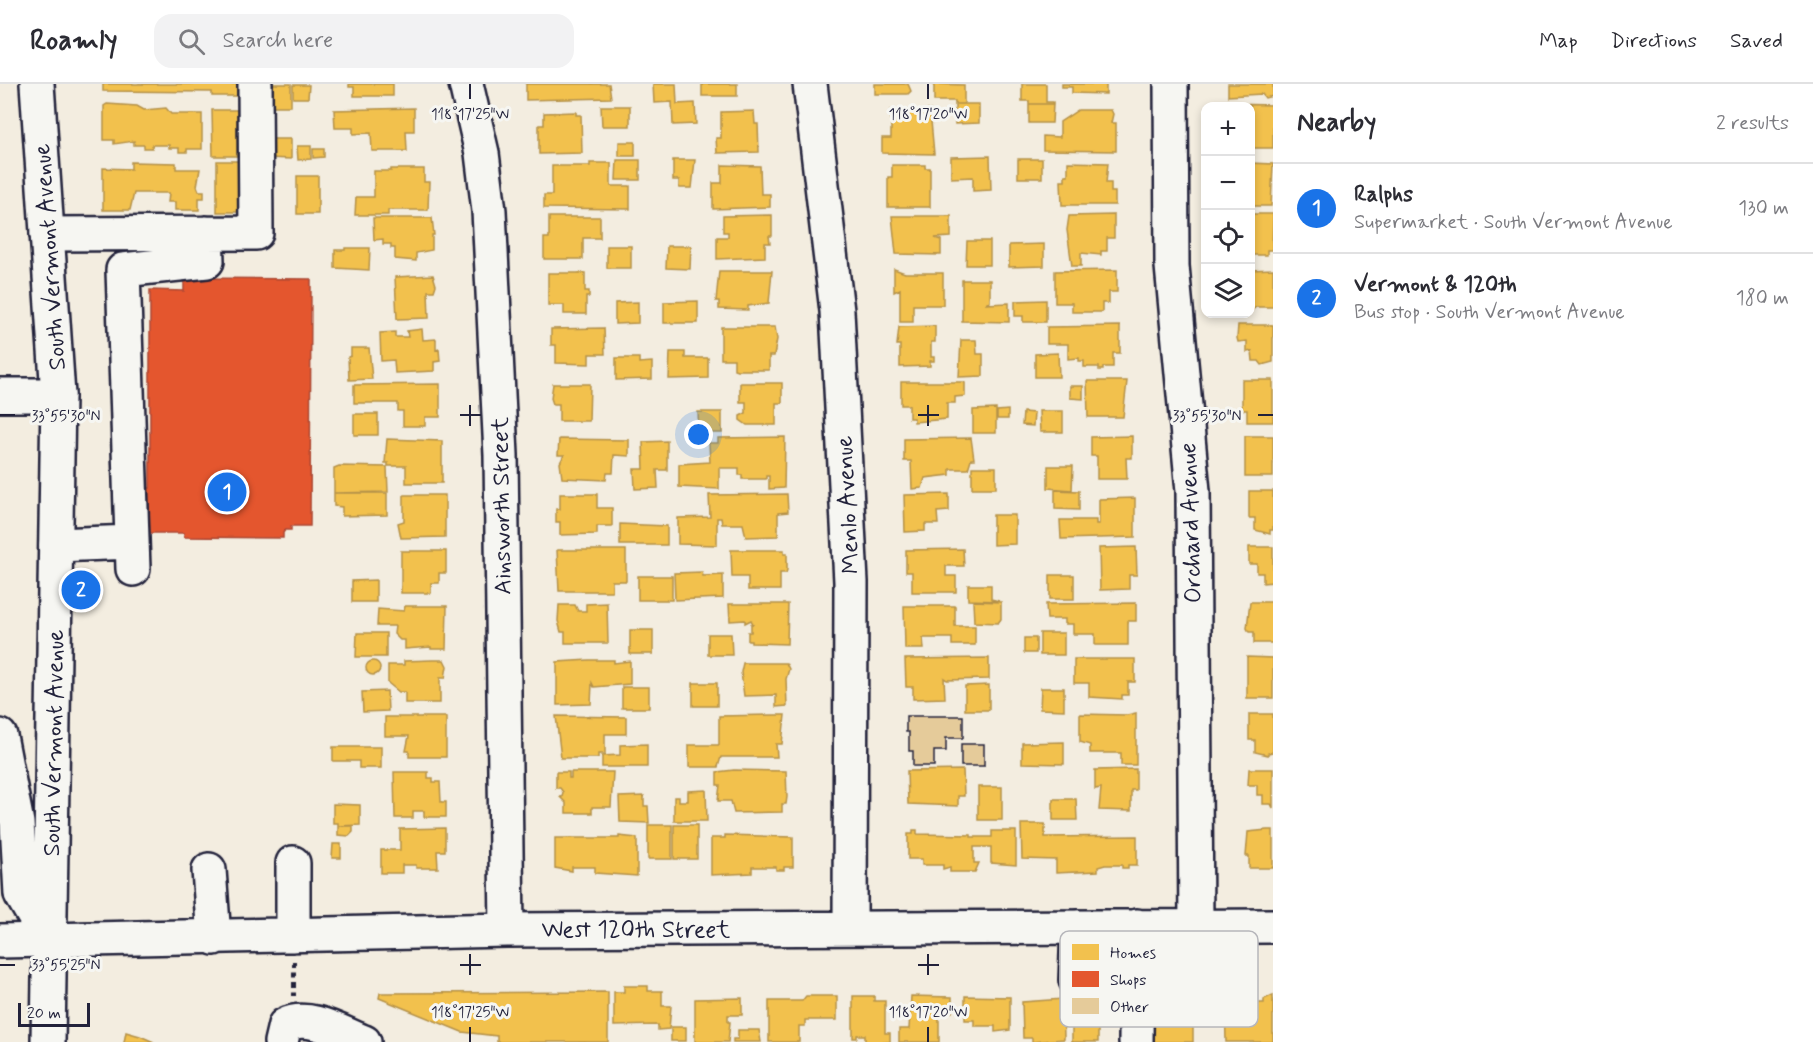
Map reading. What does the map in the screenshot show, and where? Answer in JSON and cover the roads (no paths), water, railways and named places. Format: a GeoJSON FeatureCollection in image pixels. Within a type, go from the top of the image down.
{"type":"FeatureCollection","features":[{"type":"Feature","properties":{"kind":"street","name":"South Vermont Avenue"},"geometry":{"type":"LineString","coordinates":[[37,84],[58,395],[48,1042]]}},
{"type":"Feature","properties":{"kind":"street"},"geometry":{"type":"LineString","coordinates":[[47,234],[256,233],[255,84]]}},
{"type":"Feature","properties":{"kind":"street","name":"Ainsworth Street"},"geometry":{"type":"LineString","coordinates":[[466,84],[482,153],[489,211],[501,455],[507,930]]}},
{"type":"Feature","properties":{"kind":"street","name":"Menlo Avenue"},"geometry":{"type":"LineString","coordinates":[[810,84],[837,311],[851,582],[850,927]]}},
{"type":"Feature","properties":{"kind":"street","name":"Orchard Avenue"},"geometry":{"type":"LineString","coordinates":[[1171,84],[1172,266],[1192,491],[1196,926]]}},
{"type":"Feature","properties":{"kind":"street"},"geometry":{"type":"LineString","coordinates":[[56,545],[132,556],[123,270],[207,261],[206,233]]}},
{"type":"Feature","properties":{"kind":"street"},"geometry":{"type":"LineString","coordinates":[[0,395],[58,395]]}},
{"type":"Feature","properties":{"kind":"street"},"geometry":{"type":"LineString","coordinates":[[0,736],[17,824],[21,894],[48,940]]}},
{"type":"Feature","properties":{"kind":"street"},"geometry":{"type":"LineString","coordinates":[[293,863],[293,935]]}},
{"type":"Feature","properties":{"kind":"street"},"geometry":{"type":"LineString","coordinates":[[209,870],[214,938]]}},
{"type":"Feature","properties":{"kind":"street"},"geometry":{"type":"LineString","coordinates":[[1137,926],[1137,931]]}},
{"type":"Feature","properties":{"kind":"street"},"geometry":{"type":"LineString","coordinates":[[1078,927],[1078,931]]}},
{"type":"Feature","properties":{"kind":"street","name":"West 120th Street"},"geometry":{"type":"LineString","coordinates":[[0,941],[507,930],[1273,927]]}},
{"type":"Feature","properties":{"kind":"street"},"geometry":{"type":"LineString","coordinates":[[287,1031],[308,1021],[364,1042]]}},
{"type":"Feature","properties":{"kind":"street"},"geometry":{"type":"LineString","coordinates":[[1136,1027],[1136,1042]]}},
{"type":"Feature","properties":{"kind":"place","name":"Ralphs"},"geometry":{"type":"Point","coordinates":[227,492]}},
{"type":"Feature","properties":{"kind":"place","name":"Vermont & 120th"},"geometry":{"type":"Point","coordinates":[81,590]}}]}
